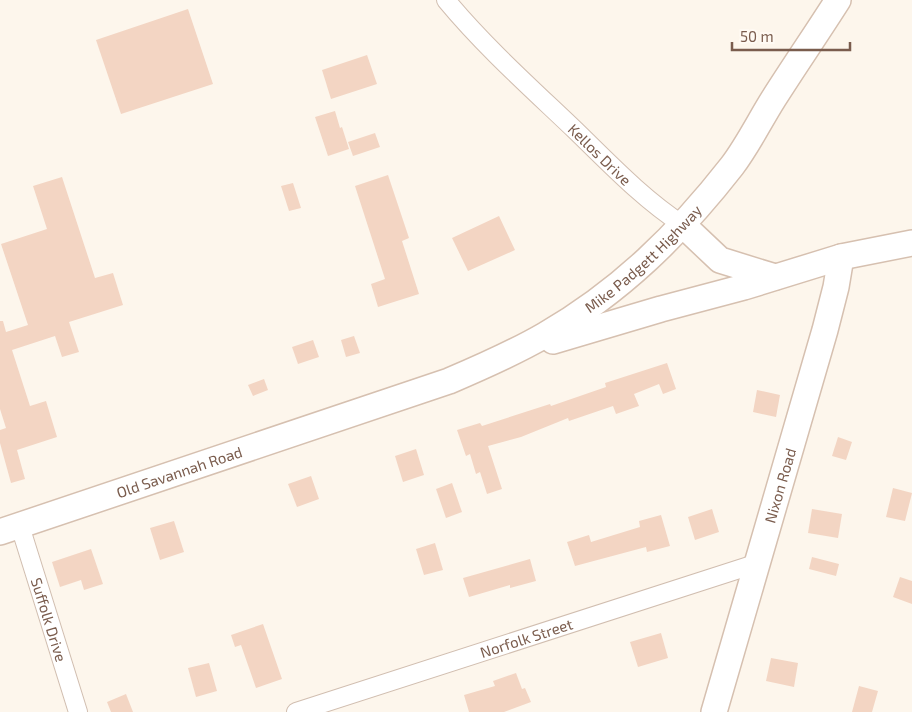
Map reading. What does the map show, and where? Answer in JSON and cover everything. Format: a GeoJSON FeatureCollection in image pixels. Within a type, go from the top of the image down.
{"type":"FeatureCollection","features":[{"type":"Feature","properties":{"kind":"main road","name":"Mike Padgett Highway"},"geometry":{"type":"LineString","coordinates":[[358,411],[449,381],[504,357],[570,320],[612,290],[652,257],[683,225],[734,164],[838,0]]}},
{"type":"Feature","properties":{"kind":"main road","name":"Kellos Drive"},"geometry":{"type":"LineString","coordinates":[[683,225],[720,260],[775,277]]}},
{"type":"Feature","properties":{"kind":"main road"},"geometry":{"type":"LineString","coordinates":[[504,357],[660,308],[744,287],[841,256],[912,243]]}},
{"type":"Feature","properties":{"kind":"main road","name":"Nixon Road"},"geometry":{"type":"LineString","coordinates":[[720,710],[758,563],[825,330],[836,287],[841,256]]}},
{"type":"Feature","properties":{"kind":"main road","name":"Old Savannah Road"},"geometry":{"type":"LineString","coordinates":[[10,529],[358,411]]}},
{"type":"Feature","properties":{"kind":"street","name":"Kellos Drive"},"geometry":{"type":"LineString","coordinates":[[446,0],[486,46],[643,194],[663,212],[683,225]]}},
{"type":"Feature","properties":{"kind":"street","name":"Suffolk Drive"},"geometry":{"type":"LineString","coordinates":[[10,529],[78,712]]}},
{"type":"Feature","properties":{"kind":"street","name":"Norfolk Street"},"geometry":{"type":"LineString","coordinates":[[296,712],[758,563]]}},
{"type":"Feature","properties":{"kind":"building"},"geometry":{"type":"Polygon","coordinates":[[[188,9],[213,84],[121,114],[96,40],[188,9]]]}},
{"type":"Feature","properties":{"kind":"building"},"geometry":{"type":"Polygon","coordinates":[[[367,55],[377,84],[331,99],[322,70],[367,55]]]}},
{"type":"Feature","properties":{"kind":"building"},"geometry":{"type":"Polygon","coordinates":[[[335,111],[349,149],[328,156],[315,117],[335,111]]]}},
{"type":"Feature","properties":{"kind":"building"},"geometry":{"type":"Polygon","coordinates":[[[375,133],[380,147],[353,156],[348,142],[375,133]]]}},
{"type":"Feature","properties":{"kind":"building"},"geometry":{"type":"Polygon","coordinates":[[[388,175],[409,238],[402,241],[419,294],[378,307],[371,284],[385,279],[355,186],[388,175]]]}},
{"type":"Feature","properties":{"kind":"building"},"geometry":{"type":"Polygon","coordinates":[[[62,177],[95,278],[113,273],[123,305],[69,322],[79,352],[62,357],[55,336],[12,350],[30,406],[46,401],[57,437],[17,450],[25,479],[11,483],[0,443],[0,430],[6,428],[0,409],[0,321],[3,321],[6,332],[28,325],[1,244],[47,229],[33,186],[62,177]]]}},
{"type":"Feature","properties":{"kind":"building"},"geometry":{"type":"Polygon","coordinates":[[[293,183],[301,208],[289,211],[281,186],[293,183]]]}},
{"type":"Feature","properties":{"kind":"building"},"geometry":{"type":"Polygon","coordinates":[[[499,216],[515,250],[468,271],[452,238],[499,216]]]}},
{"type":"Feature","properties":{"kind":"building"},"geometry":{"type":"Polygon","coordinates":[[[354,336],[360,353],[346,357],[341,340],[354,336]]]}},
{"type":"Feature","properties":{"kind":"building"},"geometry":{"type":"Polygon","coordinates":[[[313,340],[319,357],[298,364],[292,347],[313,340]]]}},
{"type":"Feature","properties":{"kind":"building"},"geometry":{"type":"Polygon","coordinates":[[[667,363],[676,389],[663,394],[659,384],[634,394],[639,406],[616,414],[613,406],[569,421],[568,418],[521,437],[488,446],[502,489],[487,494],[480,472],[476,474],[470,454],[466,456],[457,430],[480,423],[482,426],[550,404],[551,406],[606,387],[605,383],[667,363]]]}},
{"type":"Feature","properties":{"kind":"building"},"geometry":{"type":"Polygon","coordinates":[[[264,379],[268,390],[253,396],[248,385],[264,379]]]}},
{"type":"Feature","properties":{"kind":"building"},"geometry":{"type":"Polygon","coordinates":[[[757,390],[780,395],[776,417],[753,412],[757,390]]]}},
{"type":"Feature","properties":{"kind":"building"},"geometry":{"type":"Polygon","coordinates":[[[838,437],[852,442],[846,460],[832,456],[838,437]]]}},
{"type":"Feature","properties":{"kind":"building"},"geometry":{"type":"Polygon","coordinates":[[[416,449],[424,475],[403,482],[395,456],[416,449]]]}},
{"type":"Feature","properties":{"kind":"building"},"geometry":{"type":"Polygon","coordinates":[[[311,476],[319,499],[297,507],[288,484],[311,476]]]}},
{"type":"Feature","properties":{"kind":"building"},"geometry":{"type":"Polygon","coordinates":[[[452,483],[462,512],[446,518],[436,489],[452,483]]]}},
{"type":"Feature","properties":{"kind":"building"},"geometry":{"type":"Polygon","coordinates":[[[893,488],[912,493],[905,521],[886,517],[893,488]]]}},
{"type":"Feature","properties":{"kind":"building"},"geometry":{"type":"Polygon","coordinates":[[[712,509],[719,532],[695,540],[688,517],[712,509]]]}},
{"type":"Feature","properties":{"kind":"building"},"geometry":{"type":"Polygon","coordinates":[[[812,509],[842,514],[838,538],[808,533],[812,509]]]}},
{"type":"Feature","properties":{"kind":"building"},"geometry":{"type":"Polygon","coordinates":[[[661,515],[670,546],[647,552],[646,547],[575,566],[567,542],[589,535],[591,542],[640,527],[639,521],[661,515]]]}},
{"type":"Feature","properties":{"kind":"building"},"geometry":{"type":"Polygon","coordinates":[[[174,521],[184,552],[160,560],[150,528],[174,521]]]}},
{"type":"Feature","properties":{"kind":"building"},"geometry":{"type":"Polygon","coordinates":[[[435,543],[443,570],[424,575],[416,549],[435,543]]]}},
{"type":"Feature","properties":{"kind":"building"},"geometry":{"type":"Polygon","coordinates":[[[91,549],[103,584],[84,590],[81,580],[60,587],[52,562],[91,549]]]}},
{"type":"Feature","properties":{"kind":"building"},"geometry":{"type":"Polygon","coordinates":[[[812,557],[839,564],[836,576],[809,569],[812,557]]]}},
{"type":"Feature","properties":{"kind":"building"},"geometry":{"type":"Polygon","coordinates":[[[530,559],[536,581],[510,588],[510,585],[469,597],[463,578],[530,559]]]}},
{"type":"Feature","properties":{"kind":"building"},"geometry":{"type":"Polygon","coordinates":[[[900,577],[912,581],[912,604],[893,597],[900,577]]]}},
{"type":"Feature","properties":{"kind":"building"},"geometry":{"type":"Polygon","coordinates":[[[263,624],[282,679],[256,688],[241,645],[235,647],[231,635],[263,624]]]}},
{"type":"Feature","properties":{"kind":"building"},"geometry":{"type":"Polygon","coordinates":[[[661,633],[668,658],[638,667],[630,642],[661,633]]]}},
{"type":"Feature","properties":{"kind":"building"},"geometry":{"type":"Polygon","coordinates":[[[771,658],[798,663],[794,687],[766,681],[771,658]]]}},
{"type":"Feature","properties":{"kind":"building"},"geometry":{"type":"Polygon","coordinates":[[[209,663],[217,691],[196,697],[188,668],[209,663]]]}},
{"type":"Feature","properties":{"kind":"building"},"geometry":{"type":"Polygon","coordinates":[[[516,673],[522,689],[525,688],[531,702],[504,712],[469,712],[464,695],[495,686],[493,681],[516,673]]]}},
{"type":"Feature","properties":{"kind":"building"},"geometry":{"type":"Polygon","coordinates":[[[859,686],[878,691],[872,712],[852,712],[859,686]]]}},
{"type":"Feature","properties":{"kind":"building"},"geometry":{"type":"Polygon","coordinates":[[[126,694],[133,712],[111,712],[107,702],[126,694]]]}}]}
